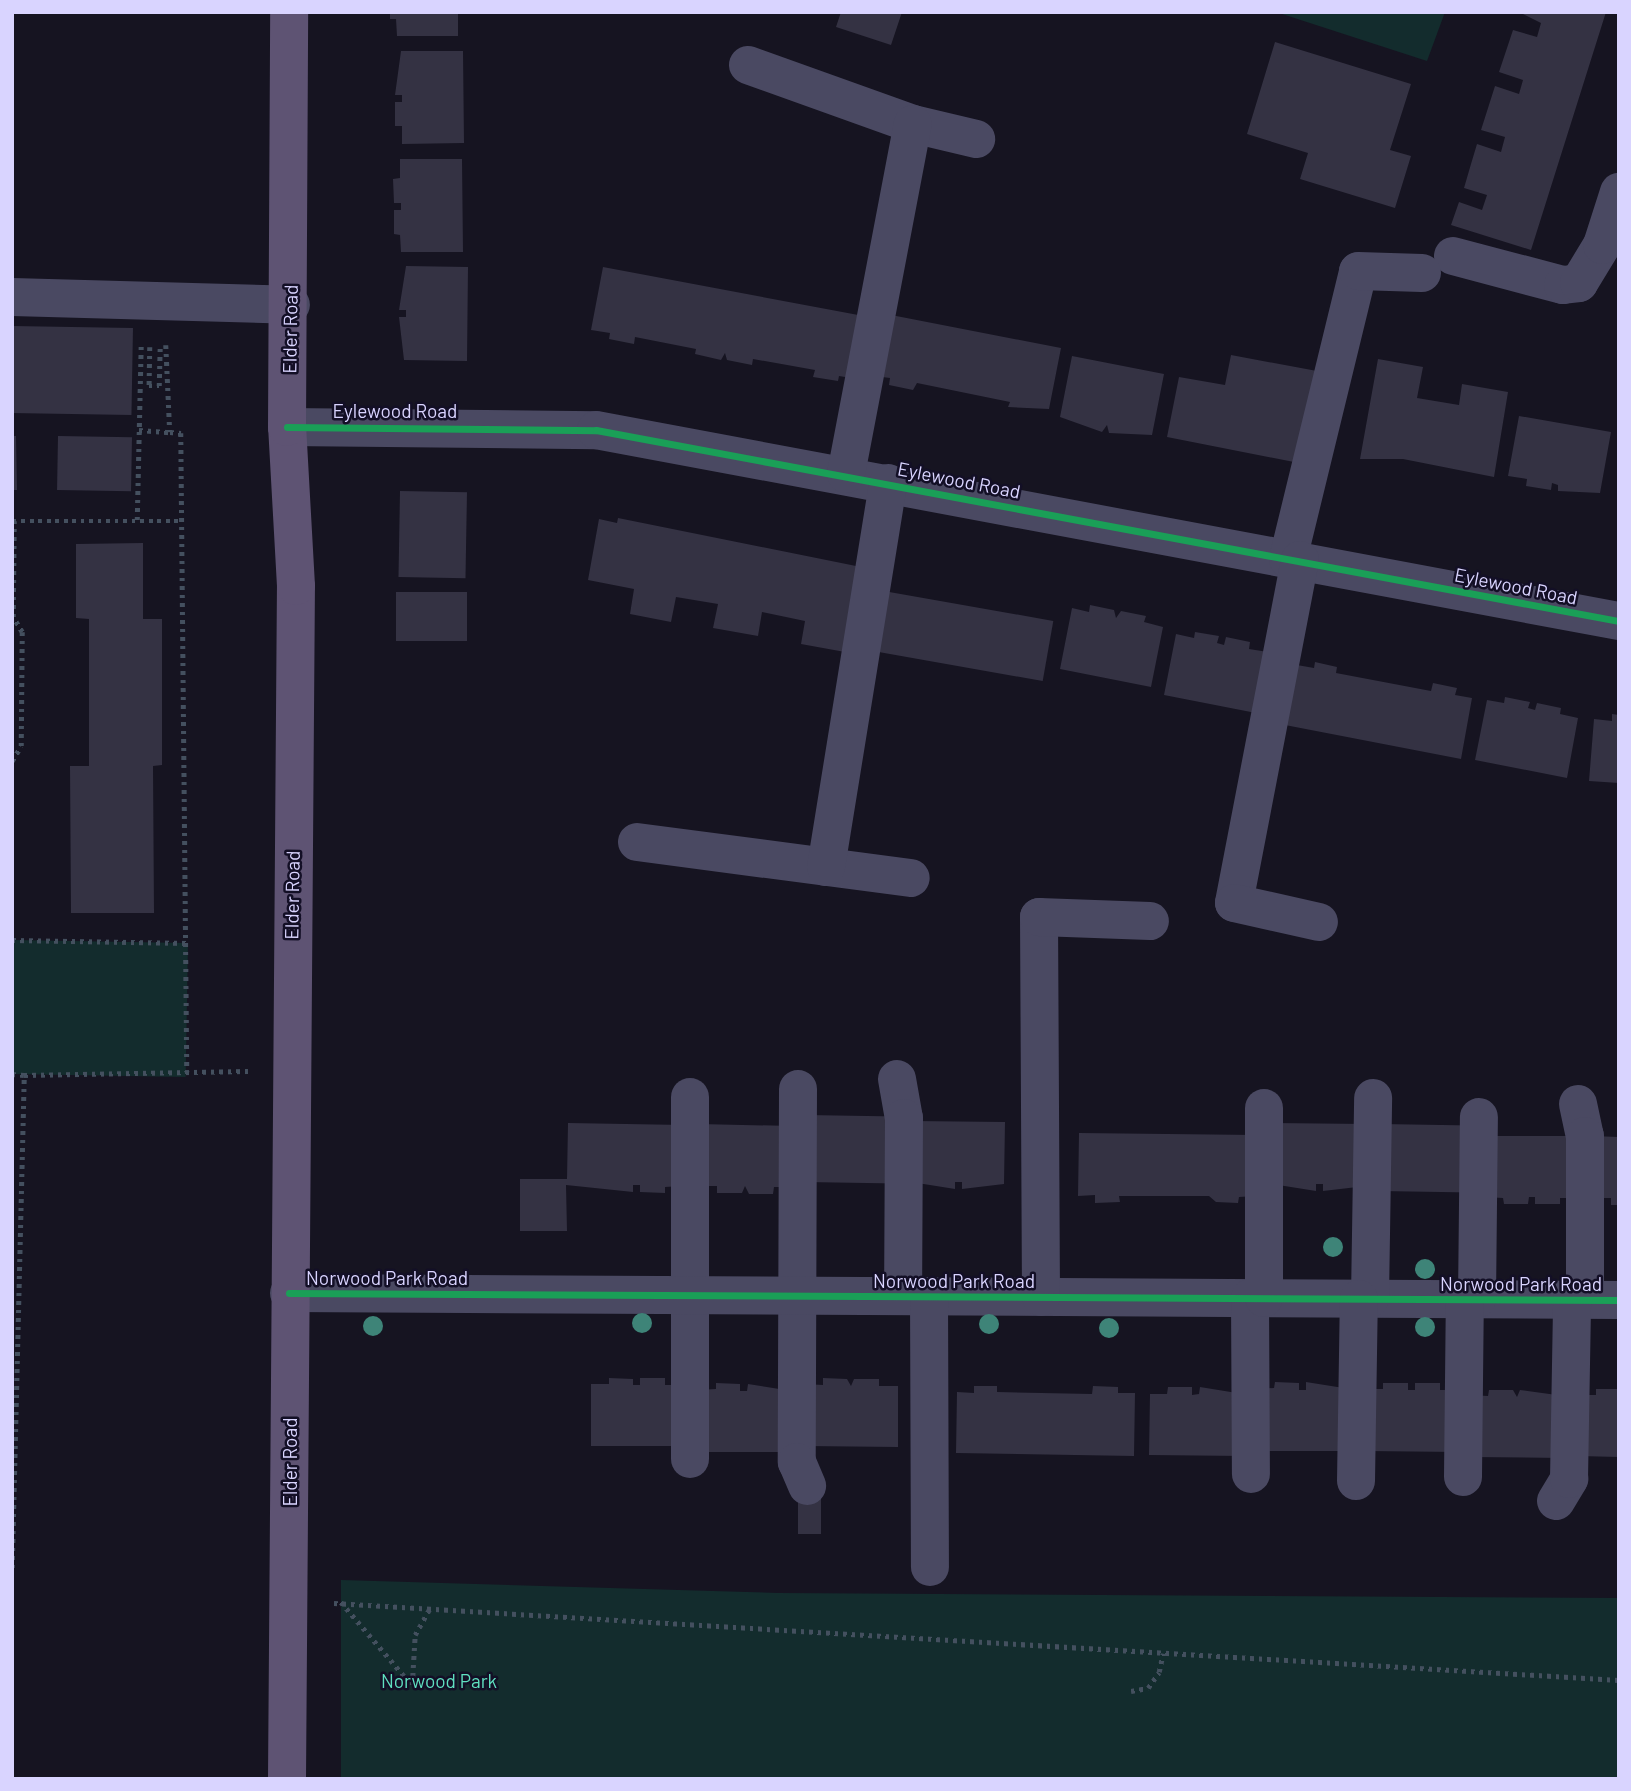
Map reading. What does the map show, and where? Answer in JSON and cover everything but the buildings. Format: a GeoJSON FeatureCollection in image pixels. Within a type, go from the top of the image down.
{"type":"FeatureCollection","features":[{"type":"Feature","properties":{"kind":"main road","name":"Elder Road"},"geometry":{"type":"LineString","coordinates":[[287,1779],[296,586],[287,427],[291,305],[289,12]]}},
{"type":"Feature","properties":{"kind":"street"},"geometry":{"type":"LineString","coordinates":[[748,65],[913,124],[976,139]]}},
{"type":"Feature","properties":{"kind":"street"},"geometry":{"type":"LineString","coordinates":[[846,474],[913,124]]}},
{"type":"Feature","properties":{"kind":"street"},"geometry":{"type":"LineString","coordinates":[[1319,922],[1234,903],[1294,560],[1358,271],[1437,265],[1563,285],[1579,283],[1602,245],[1619,192]]}},
{"type":"Feature","properties":{"kind":"street"},"geometry":{"type":"LineString","coordinates":[[12,297],[161,316],[291,305]]}},
{"type":"Feature","properties":{"kind":"street","name":"Eylewood Road"},"geometry":{"type":"LineString","coordinates":[[287,427],[596,430],[846,474],[1619,621]]}},
{"type":"Feature","properties":{"kind":"street"},"geometry":{"type":"LineString","coordinates":[[826,867],[888,483]]}},
{"type":"Feature","properties":{"kind":"street"},"geometry":{"type":"LineString","coordinates":[[637,842],[911,878]]}},
{"type":"Feature","properties":{"kind":"street"},"geometry":{"type":"LineString","coordinates":[[1041,1297],[1039,917],[1150,921]]}},
{"type":"Feature","properties":{"kind":"street"},"geometry":{"type":"LineString","coordinates":[[897,1079],[904,1118],[930,1567]]}},
{"type":"Feature","properties":{"kind":"street"},"geometry":{"type":"LineString","coordinates":[[798,1089],[797,1462],[807,1486]]}},
{"type":"Feature","properties":{"kind":"street"},"geometry":{"type":"LineString","coordinates":[[690,1097],[690,1459]]}},
{"type":"Feature","properties":{"kind":"street"},"geometry":{"type":"LineString","coordinates":[[1356,1481],[1373,1098]]}},
{"type":"Feature","properties":{"kind":"street"},"geometry":{"type":"LineString","coordinates":[[1556,1501],[1569,1479],[1592,1300],[1585,1136],[1578,1104]]}},
{"type":"Feature","properties":{"kind":"street"},"geometry":{"type":"LineString","coordinates":[[1251,1474],[1264,1108]]}},
{"type":"Feature","properties":{"kind":"street"},"geometry":{"type":"LineString","coordinates":[[1463,1477],[1479,1116]]}},
{"type":"Feature","properties":{"kind":"street","name":"Norwood Park Road"},"geometry":{"type":"LineString","coordinates":[[289,1293],[1592,1300]]}},
{"type":"Feature","properties":{"kind":"path"},"geometry":{"type":"LineString","coordinates":[[137,520],[142,339],[150,338],[149,386],[159,386],[161,316]]}},
{"type":"Feature","properties":{"kind":"path"},"geometry":{"type":"LineString","coordinates":[[161,316],[170,432]]}},
{"type":"Feature","properties":{"kind":"path"},"geometry":{"type":"LineString","coordinates":[[139,430],[181,433],[188,943],[187,1072]]}},
{"type":"Feature","properties":{"kind":"path"},"geometry":{"type":"LineString","coordinates":[[12,761],[21,746],[22,645],[13,617],[13,521],[182,520]]}},
{"type":"Feature","properties":{"kind":"path"},"geometry":{"type":"LineString","coordinates":[[12,940],[188,943]]}},
{"type":"Feature","properties":{"kind":"path"},"geometry":{"type":"LineString","coordinates":[[12,1074],[245,1071]]}},
{"type":"Feature","properties":{"kind":"path"},"geometry":{"type":"LineString","coordinates":[[12,1567],[24,1075]]}},
{"type":"Feature","properties":{"kind":"path"},"geometry":{"type":"LineString","coordinates":[[341,1602],[412,1685],[415,1635],[431,1606]]}},
{"type":"Feature","properties":{"kind":"path"},"geometry":{"type":"LineString","coordinates":[[328,1603],[431,1606],[1619,1680]]}},
{"type":"Feature","properties":{"kind":"path"},"geometry":{"type":"LineString","coordinates":[[1131,1691],[1148,1688],[1163,1653]]}},
{"type":"Feature","properties":{"kind":"green space"},"geometry":{"type":"Polygon","coordinates":[[[1276,12],[1445,12],[1427,61],[1276,12]]]}},
{"type":"Feature","properties":{"kind":"green space"},"geometry":{"type":"Polygon","coordinates":[[[12,940],[188,943],[186,1077],[12,1074],[12,940]]]}},
{"type":"Feature","properties":{"kind":"green space","name":"Norwood Park"},"geometry":{"type":"Polygon","coordinates":[[[341,1580],[778,1593],[1619,1598],[1619,1779],[341,1779],[341,1580]]]}},
{"type":"Feature","properties":{"kind":"cycle path"},"geometry":{"type":"LineString","coordinates":[[287,427],[596,430],[1619,621]]}},
{"type":"Feature","properties":{"kind":"cycle path"},"geometry":{"type":"LineString","coordinates":[[289,1293],[1619,1300]]}}]}
